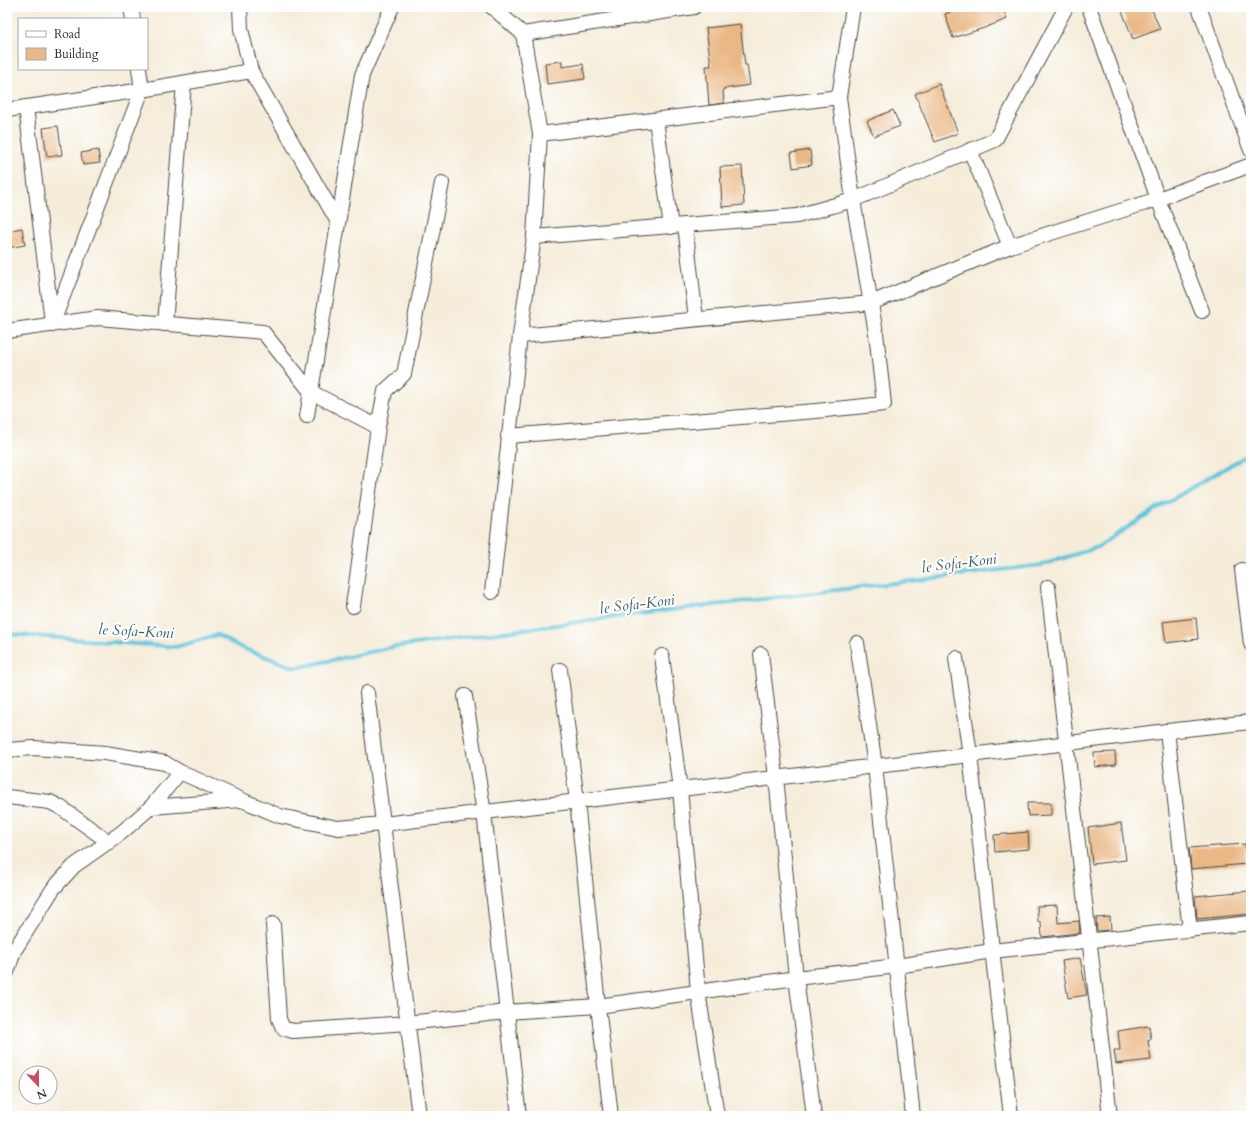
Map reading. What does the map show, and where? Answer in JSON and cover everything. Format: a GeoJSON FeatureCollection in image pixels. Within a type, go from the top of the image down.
{"type":"FeatureCollection","features":[{"type":"Feature","properties":{"kind":"street"},"geometry":{"type":"LineString","coordinates":[[131,7],[133,18]]}},
{"type":"Feature","properties":{"kind":"street"},"geometry":{"type":"LineString","coordinates":[[240,7],[240,29],[251,72],[338,222]]}},
{"type":"Feature","properties":{"kind":"street"},"geometry":{"type":"LineString","coordinates":[[307,416],[362,75],[392,7]]}},
{"type":"Feature","properties":{"kind":"street"},"geometry":{"type":"LineString","coordinates":[[492,7],[523,34],[540,134],[534,237],[508,436],[492,592]]}},
{"type":"Feature","properties":{"kind":"street"},"geometry":{"type":"LineString","coordinates":[[523,34],[694,7]]}},
{"type":"Feature","properties":{"kind":"street"},"geometry":{"type":"LineString","coordinates":[[508,436],[808,412],[884,404],[876,333],[853,200],[839,97],[853,7]]}},
{"type":"Feature","properties":{"kind":"street"},"geometry":{"type":"LineString","coordinates":[[534,237],[797,216],[853,200],[995,140],[1066,7]]}},
{"type":"Feature","properties":{"kind":"street"},"geometry":{"type":"LineString","coordinates":[[1089,7],[1158,199],[1202,311]]}},
{"type":"Feature","properties":{"kind":"street"},"geometry":{"type":"LineString","coordinates":[[1199,7],[1251,150]]}},
{"type":"Feature","properties":{"kind":"street"},"geometry":{"type":"LineString","coordinates":[[52,325],[142,90],[139,70]]}},
{"type":"Feature","properties":{"kind":"street"},"geometry":{"type":"LineString","coordinates":[[7,110],[251,72]]}},
{"type":"Feature","properties":{"kind":"street"},"geometry":{"type":"LineString","coordinates":[[164,324],[184,83]]}},
{"type":"Feature","properties":{"kind":"street"},"geometry":{"type":"LineString","coordinates":[[540,134],[839,97]]}},
{"type":"Feature","properties":{"kind":"street"},"geometry":{"type":"LineString","coordinates":[[26,107],[52,325]]}},
{"type":"Feature","properties":{"kind":"street"},"geometry":{"type":"LineString","coordinates":[[656,120],[696,319]]}},
{"type":"Feature","properties":{"kind":"street"},"geometry":{"type":"LineString","coordinates":[[970,150],[1010,246]]}},
{"type":"Feature","properties":{"kind":"street"},"geometry":{"type":"LineString","coordinates":[[520,336],[871,303],[1010,246],[1158,199],[1251,165]]}},
{"type":"Feature","properties":{"kind":"street"},"geometry":{"type":"LineString","coordinates":[[353,606],[378,427],[385,391],[404,374],[442,183]]}},
{"type":"Feature","properties":{"kind":"street"},"geometry":{"type":"LineString","coordinates":[[7,331],[98,318],[263,332],[311,392],[378,427]]}},
{"type":"Feature","properties":{"kind":"street"},"geometry":{"type":"LineString","coordinates":[[1242,570],[1251,644]]}},
{"type":"Feature","properties":{"kind":"street"},"geometry":{"type":"LineString","coordinates":[[1048,587],[1091,941],[1110,1116]]}},
{"type":"Feature","properties":{"kind":"street"},"geometry":{"type":"LineString","coordinates":[[857,643],[875,766],[912,1116]]}},
{"type":"Feature","properties":{"kind":"street"},"geometry":{"type":"LineString","coordinates":[[761,654],[776,777],[796,978],[814,1116]]}},
{"type":"Feature","properties":{"kind":"street"},"geometry":{"type":"LineString","coordinates":[[662,656],[680,789],[698,991],[717,1116]]}},
{"type":"Feature","properties":{"kind":"street"},"geometry":{"type":"LineString","coordinates":[[956,658],[970,755],[1011,1116]]}},
{"type":"Feature","properties":{"kind":"street"},"geometry":{"type":"LineString","coordinates":[[560,670],[577,801],[611,1116]]}},
{"type":"Feature","properties":{"kind":"street"},"geometry":{"type":"LineString","coordinates":[[367,693],[420,1116]]}},
{"type":"Feature","properties":{"kind":"street"},"geometry":{"type":"LineString","coordinates":[[465,696],[484,812],[506,1012],[520,1116]]}},
{"type":"Feature","properties":{"kind":"street"},"geometry":{"type":"LineString","coordinates":[[7,750],[34,748],[105,753],[165,763],[180,772],[280,816],[338,828],[383,824],[1251,722]]}},
{"type":"Feature","properties":{"kind":"street"},"geometry":{"type":"LineString","coordinates":[[1167,731],[1190,930]]}},
{"type":"Feature","properties":{"kind":"street"},"geometry":{"type":"LineString","coordinates":[[7,972],[14,952],[54,889],[74,866],[108,842],[152,807],[180,772]]}},
{"type":"Feature","properties":{"kind":"street"},"geometry":{"type":"LineString","coordinates":[[7,797],[50,802],[60,807],[108,842]]}},
{"type":"Feature","properties":{"kind":"street"},"geometry":{"type":"LineString","coordinates":[[152,807],[242,800]]}},
{"type":"Feature","properties":{"kind":"street"},"geometry":{"type":"LineString","coordinates":[[273,924],[279,1020],[283,1028],[293,1030],[408,1023],[506,1012],[598,1006],[698,991],[897,966],[992,951],[1251,922]]}},
{"type":"Feature","properties":{"kind":"building"},"geometry":{"type":"Polygon","coordinates":[[[965,7],[1002,7],[1007,19],[953,38],[945,14],[965,7]]]}},
{"type":"Feature","properties":{"kind":"building"},"geometry":{"type":"Polygon","coordinates":[[[1132,7],[1151,7],[1160,29],[1133,39],[1122,11],[1132,7]]]}},
{"type":"Feature","properties":{"kind":"building"},"geometry":{"type":"Polygon","coordinates":[[[740,24],[745,65],[747,65],[750,85],[723,89],[724,103],[709,105],[706,66],[711,66],[706,28],[740,24]]]}},
{"type":"Feature","properties":{"kind":"building"},"geometry":{"type":"Polygon","coordinates":[[[562,61],[562,67],[583,64],[585,79],[547,84],[545,63],[562,61]]]}},
{"type":"Feature","properties":{"kind":"building"},"geometry":{"type":"Polygon","coordinates":[[[939,84],[958,133],[935,142],[915,94],[939,84]]]}},
{"type":"Feature","properties":{"kind":"building"},"geometry":{"type":"Polygon","coordinates":[[[893,110],[900,126],[874,136],[867,121],[893,110]]]}},
{"type":"Feature","properties":{"kind":"building"},"geometry":{"type":"Polygon","coordinates":[[[58,126],[62,155],[47,157],[43,128],[58,126]]]}},
{"type":"Feature","properties":{"kind":"building"},"geometry":{"type":"Polygon","coordinates":[[[98,150],[100,163],[83,165],[81,153],[98,150]]]}},
{"type":"Feature","properties":{"kind":"building"},"geometry":{"type":"Polygon","coordinates":[[[810,150],[812,165],[793,168],[791,153],[810,150]]]}},
{"type":"Feature","properties":{"kind":"building"},"geometry":{"type":"Polygon","coordinates":[[[742,166],[744,205],[722,207],[720,167],[742,166]]]}},
{"type":"Feature","properties":{"kind":"building"},"geometry":{"type":"Polygon","coordinates":[[[22,228],[25,245],[7,248],[7,231],[22,228]]]}},
{"type":"Feature","properties":{"kind":"building"},"geometry":{"type":"Polygon","coordinates":[[[1196,618],[1198,639],[1166,643],[1163,622],[1196,618]]]}},
{"type":"Feature","properties":{"kind":"building"},"geometry":{"type":"Polygon","coordinates":[[[1115,752],[1116,765],[1095,767],[1094,753],[1115,752]]]}},
{"type":"Feature","properties":{"kind":"building"},"geometry":{"type":"Polygon","coordinates":[[[1027,803],[1051,803],[1051,815],[1028,816],[1027,803]]]}},
{"type":"Feature","properties":{"kind":"building"},"geometry":{"type":"Polygon","coordinates":[[[1121,823],[1126,860],[1092,864],[1088,828],[1121,823]]]}},
{"type":"Feature","properties":{"kind":"building"},"geometry":{"type":"Polygon","coordinates":[[[1028,832],[1029,849],[995,852],[994,835],[1028,832]]]}},
{"type":"Feature","properties":{"kind":"building"},"geometry":{"type":"Polygon","coordinates":[[[1245,844],[1246,864],[1191,869],[1189,848],[1245,844]]]}},
{"type":"Feature","properties":{"kind":"building"},"geometry":{"type":"Polygon","coordinates":[[[1249,891],[1251,914],[1197,919],[1195,896],[1249,891]]]}},
{"type":"Feature","properties":{"kind":"building"},"geometry":{"type":"Polygon","coordinates":[[[1057,905],[1058,923],[1079,921],[1080,933],[1042,937],[1041,922],[1038,922],[1037,906],[1057,905]]]}},
{"type":"Feature","properties":{"kind":"building"},"geometry":{"type":"Polygon","coordinates":[[[1110,917],[1111,930],[1097,931],[1096,918],[1110,917]]]}},
{"type":"Feature","properties":{"kind":"building"},"geometry":{"type":"Polygon","coordinates":[[[1080,958],[1087,995],[1068,998],[1062,961],[1080,958]]]}},
{"type":"Feature","properties":{"kind":"building"},"geometry":{"type":"Polygon","coordinates":[[[1149,1026],[1151,1039],[1148,1040],[1151,1060],[1116,1064],[1114,1050],[1120,1050],[1118,1031],[1149,1026]]]}},
{"type":"Feature","properties":{"kind":"waterway","name":"le Sofa-Koni"},"geometry":{"type":"LineString","coordinates":[[7,634],[176,647],[217,635],[242,648],[296,668],[393,647],[623,616],[1042,565],[1098,547],[1154,510],[1251,453]]}}]}
